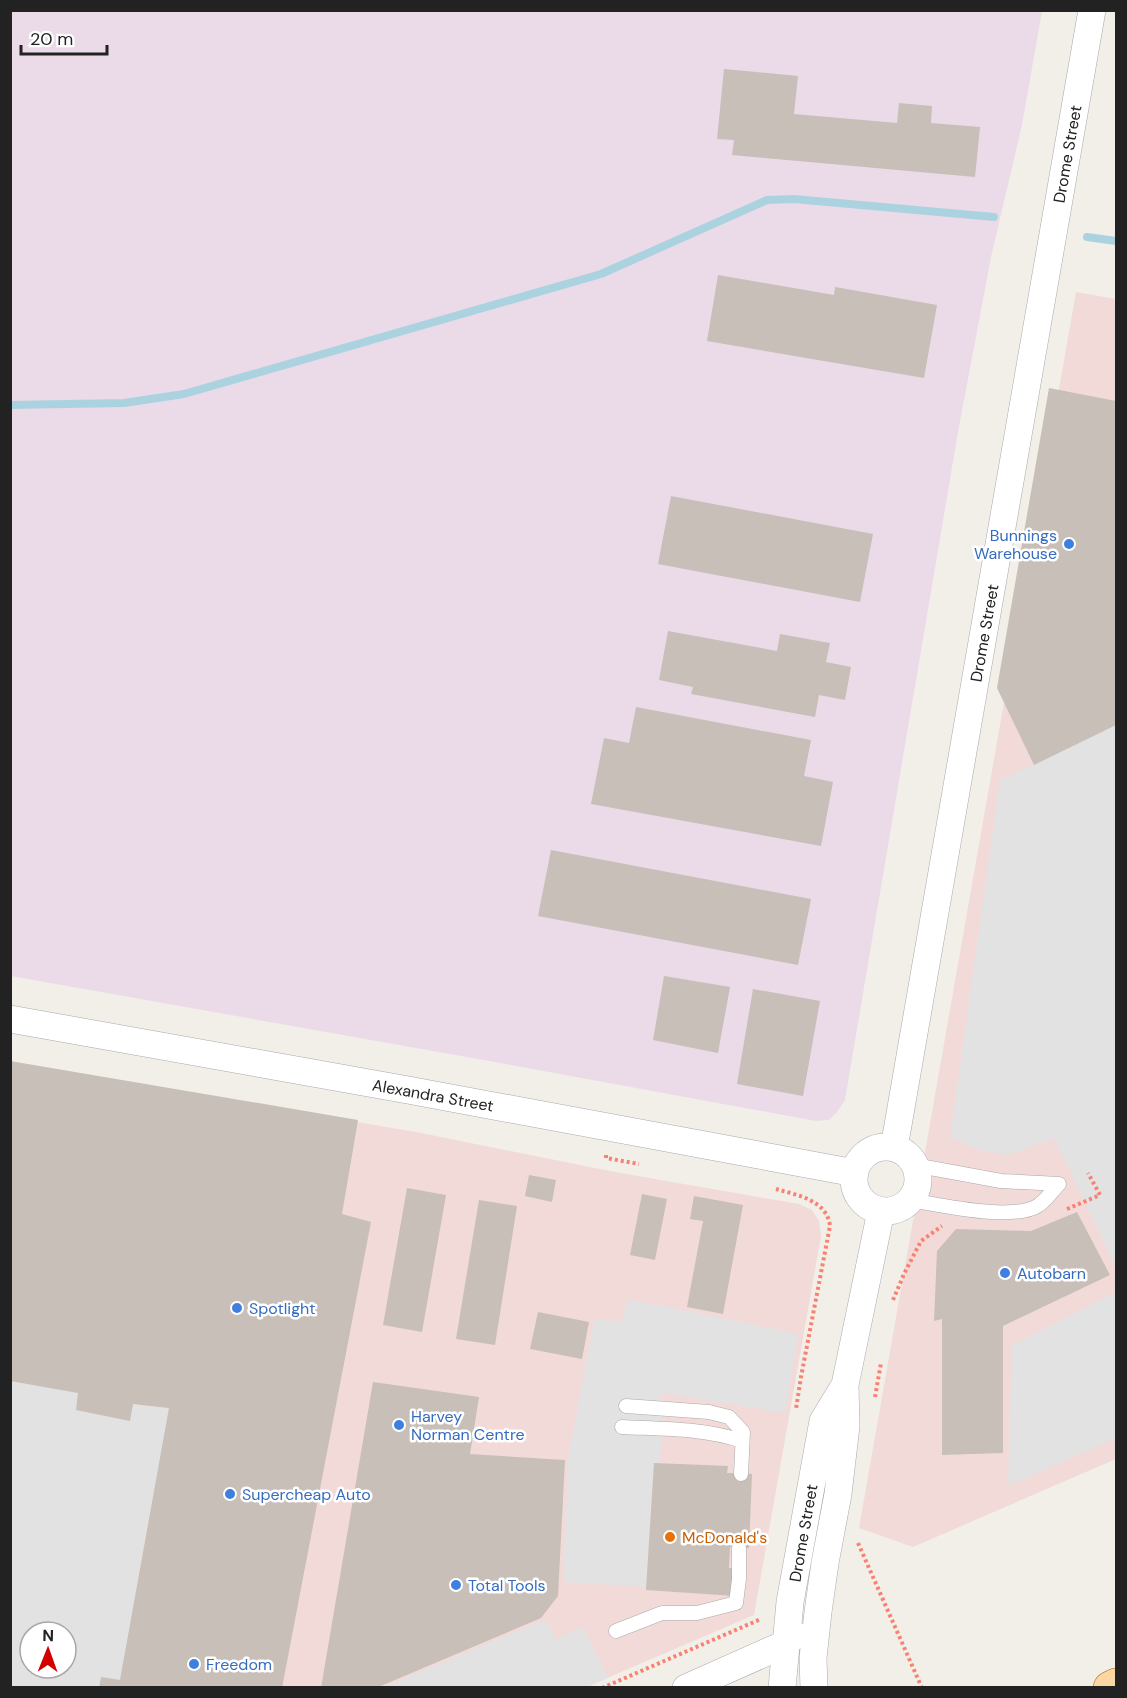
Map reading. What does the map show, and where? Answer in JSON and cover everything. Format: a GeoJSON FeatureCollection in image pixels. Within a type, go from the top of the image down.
{"type":"FeatureCollection","features":[{"type":"Feature","properties":{"kind":"main road"},"geometry":{"type":"LineString","coordinates":[[1110,1688],[1116,1685]]}},
{"type":"Feature","properties":{"kind":"street","name":"Drome Street"},"geometry":{"type":"LineString","coordinates":[[904,1157],[1092,10]]}},
{"type":"Feature","properties":{"kind":"street","name":"Alexandra Street"},"geometry":{"type":"LineString","coordinates":[[10,1019],[855,1173]]}},
{"type":"Feature","properties":{"kind":"street"},"geometry":{"type":"LineString","coordinates":[[883,1148],[904,1157],[918,1180],[916,1191],[902,1207],[891,1211],[880,1211],[863,1201],[857,1193],[855,1173],[858,1164],[865,1156],[873,1150],[883,1148]]}},
{"type":"Feature","properties":{"kind":"street","name":"Drome Street"},"geometry":{"type":"LineString","coordinates":[[814,1688],[813,1658],[846,1426],[845,1385],[880,1211]]}},
{"type":"Feature","properties":{"kind":"street","name":"Drome Street"},"geometry":{"type":"LineString","coordinates":[[782,1688],[790,1602],[823,1421],[845,1385]]}},
{"type":"Feature","properties":{"kind":"street"},"geometry":{"type":"LineString","coordinates":[[686,1688],[785,1644],[798,1632],[805,1588],[826,1556]]}},
{"type":"Feature","properties":{"kind":"lane"},"geometry":{"type":"LineString","coordinates":[[904,1157],[1001,1181],[1059,1184],[1039,1205],[1015,1213],[910,1200]]}},
{"type":"Feature","properties":{"kind":"lane"},"geometry":{"type":"LineString","coordinates":[[626,1406],[709,1412],[729,1417],[743,1432],[741,1474]]}},
{"type":"Feature","properties":{"kind":"lane"},"geometry":{"type":"LineString","coordinates":[[622,1427],[703,1431],[742,1441]]}},
{"type":"Feature","properties":{"kind":"lane"},"geometry":{"type":"LineString","coordinates":[[616,1631],[662,1613],[697,1613],[736,1603],[739,1586],[739,1548]]}},
{"type":"Feature","properties":{"kind":"path"},"geometry":{"type":"LineString","coordinates":[[611,1128],[606,1158],[649,1166]]}},
{"type":"Feature","properties":{"kind":"path"},"geometry":{"type":"LineString","coordinates":[[1060,1211],[1100,1195],[1088,1173]]}},
{"type":"Feature","properties":{"kind":"path"},"geometry":{"type":"LineString","coordinates":[[769,1187],[811,1199],[829,1219],[830,1226],[796,1411]]}},
{"type":"Feature","properties":{"kind":"path"},"geometry":{"type":"LineString","coordinates":[[889,1309],[921,1241],[943,1226]]}},
{"type":"Feature","properties":{"kind":"path"},"geometry":{"type":"LineString","coordinates":[[874,1401],[882,1355]]}},
{"type":"Feature","properties":{"kind":"path"},"geometry":{"type":"LineString","coordinates":[[857,1542],[922,1688]]}},
{"type":"Feature","properties":{"kind":"shaded area"},"geometry":{"type":"Polygon","coordinates":[[[10,11],[1042,11],[1022,125],[991,257],[958,432],[845,1100],[829,1120],[816,1121],[11,976],[10,11]]]}},
{"type":"Feature","properties":{"kind":"shaded area"},"geometry":{"type":"Polygon","coordinates":[[[1076,292],[1116,299],[1116,1459],[913,1547],[859,1528],[1076,292]]]}},
{"type":"Feature","properties":{"kind":"shaded area"},"geometry":{"type":"Polygon","coordinates":[[[1116,725],[1116,1267],[1054,1138],[1008,1155],[979,1150],[950,1137],[1000,780],[1116,725]]]}},
{"type":"Feature","properties":{"kind":"shaded area","name":"Harvey Norman Centre"},"geometry":{"type":"Polygon","coordinates":[[[10,1063],[416,1132],[615,1172],[799,1204],[812,1210],[819,1221],[821,1236],[754,1615],[586,1687],[11,1687],[10,1063]]]}},
{"type":"Feature","properties":{"kind":"shaded area"},"geometry":{"type":"Polygon","coordinates":[[[1116,1292],[1116,1438],[1008,1486],[1012,1345],[1116,1292]]]}},
{"type":"Feature","properties":{"kind":"shaded area"},"geometry":{"type":"Polygon","coordinates":[[[628,1299],[798,1334],[785,1413],[662,1393],[663,1429],[659,1463],[654,1463],[646,1587],[563,1582],[568,1460],[594,1319],[621,1322],[628,1299]]]}},
{"type":"Feature","properties":{"kind":"shaded area"},"geometry":{"type":"Polygon","coordinates":[[[10,1381],[78,1393],[76,1410],[129,1421],[133,1404],[169,1408],[120,1680],[101,1677],[99,1687],[11,1687],[10,1381]]]}},
{"type":"Feature","properties":{"kind":"shaded area"},"geometry":{"type":"Polygon","coordinates":[[[546,1619],[556,1639],[583,1627],[608,1678],[585,1688],[384,1687],[546,1619]]]}},
{"type":"Feature","properties":{"kind":"building"},"geometry":{"type":"Polygon","coordinates":[[[724,69],[798,76],[794,114],[897,123],[899,103],[932,106],[931,123],[980,127],[975,177],[732,155],[734,140],[717,139],[724,69]]]}},
{"type":"Feature","properties":{"kind":"building"},"geometry":{"type":"Polygon","coordinates":[[[718,275],[834,295],[835,287],[937,305],[924,378],[707,341],[718,275]]]}},
{"type":"Feature","properties":{"kind":"building","name":"Bunnings Warehouse"},"geometry":{"type":"Polygon","coordinates":[[[1049,388],[1116,401],[1116,725],[1034,765],[997,688],[1049,388]]]}},
{"type":"Feature","properties":{"kind":"building"},"geometry":{"type":"Polygon","coordinates":[[[671,496],[873,534],[860,602],[658,564],[671,496]]]}},
{"type":"Feature","properties":{"kind":"building"},"geometry":{"type":"Polygon","coordinates":[[[668,631],[777,651],[780,634],[830,643],[826,662],[851,667],[845,700],[819,695],[815,717],[691,694],[693,687],[659,680],[668,631]]]}},
{"type":"Feature","properties":{"kind":"building"},"geometry":{"type":"Polygon","coordinates":[[[636,707],[811,740],[804,776],[833,782],[821,846],[591,804],[604,738],[629,743],[636,707]]]}},
{"type":"Feature","properties":{"kind":"building"},"geometry":{"type":"Polygon","coordinates":[[[551,850],[811,899],[798,965],[538,916],[551,850]]]}},
{"type":"Feature","properties":{"kind":"building"},"geometry":{"type":"Polygon","coordinates":[[[664,976],[730,987],[718,1053],[653,1040],[664,976]]]}},
{"type":"Feature","properties":{"kind":"building"},"geometry":{"type":"Polygon","coordinates":[[[753,989],[820,1001],[803,1096],[737,1084],[753,989]]]}},
{"type":"Feature","properties":{"kind":"building"},"geometry":{"type":"Polygon","coordinates":[[[10,1061],[358,1120],[342,1214],[371,1222],[282,1688],[99,1688],[101,1677],[120,1680],[169,1408],[133,1404],[130,1421],[76,1410],[78,1393],[10,1381],[10,1061]]]}},
{"type":"Feature","properties":{"kind":"building"},"geometry":{"type":"Polygon","coordinates":[[[529,1175],[556,1180],[552,1202],[525,1196],[529,1175]]]}},
{"type":"Feature","properties":{"kind":"building"},"geometry":{"type":"Polygon","coordinates":[[[407,1188],[446,1195],[422,1332],[383,1325],[407,1188]]]}},
{"type":"Feature","properties":{"kind":"building"},"geometry":{"type":"Polygon","coordinates":[[[642,1194],[667,1199],[655,1260],[630,1255],[642,1194]]]}},
{"type":"Feature","properties":{"kind":"building"},"geometry":{"type":"Polygon","coordinates":[[[694,1196],[743,1205],[723,1314],[687,1307],[703,1221],[690,1219],[694,1196]]]}},
{"type":"Feature","properties":{"kind":"building"},"geometry":{"type":"Polygon","coordinates":[[[479,1200],[517,1206],[495,1345],[456,1339],[479,1200]]]}},
{"type":"Feature","properties":{"kind":"building"},"geometry":{"type":"Polygon","coordinates":[[[1077,1212],[1110,1275],[1003,1326],[1003,1453],[942,1455],[942,1319],[934,1321],[937,1251],[956,1229],[1031,1231],[1077,1212]]]}},
{"type":"Feature","properties":{"kind":"building"},"geometry":{"type":"Polygon","coordinates":[[[538,1312],[589,1322],[582,1359],[530,1349],[538,1312]]]}},
{"type":"Feature","properties":{"kind":"building"},"geometry":{"type":"Polygon","coordinates":[[[373,1382],[479,1397],[470,1454],[565,1460],[558,1596],[541,1618],[376,1688],[321,1688],[373,1382]]]}},
{"type":"Feature","properties":{"kind":"building"},"geometry":{"type":"Polygon","coordinates":[[[654,1463],[728,1466],[727,1473],[752,1474],[749,1548],[730,1547],[729,1568],[735,1569],[735,1596],[646,1590],[654,1463]]]}},
{"type":"Feature","properties":{"kind":"waterway"},"geometry":{"type":"LineString","coordinates":[[10,405],[124,403],[184,394],[601,274],[767,200],[794,199],[994,217]]}},
{"type":"Feature","properties":{"kind":"waterway"},"geometry":{"type":"LineString","coordinates":[[1087,237],[1116,241]]}},
{"type":"Feature","properties":{"kind":"place","name":"Bunnings Warehouse"},"geometry":{"type":"Point","coordinates":[1069,544]}},
{"type":"Feature","properties":{"kind":"place","name":"Autobarn"},"geometry":{"type":"Point","coordinates":[1005,1273]}},
{"type":"Feature","properties":{"kind":"place","name":"Spotlight"},"geometry":{"type":"Point","coordinates":[237,1308]}},
{"type":"Feature","properties":{"kind":"place","name":"Harvey Norman Centre"},"geometry":{"type":"Point","coordinates":[399,1425]}},
{"type":"Feature","properties":{"kind":"place","name":"Supercheap Auto"},"geometry":{"type":"Point","coordinates":[230,1494]}},
{"type":"Feature","properties":{"kind":"place","name":"McDonald's"},"geometry":{"type":"Point","coordinates":[670,1537]}},
{"type":"Feature","properties":{"kind":"place","name":"Total Tools"},"geometry":{"type":"Point","coordinates":[456,1585]}},
{"type":"Feature","properties":{"kind":"place","name":"Freedom"},"geometry":{"type":"Point","coordinates":[194,1664]}}]}
